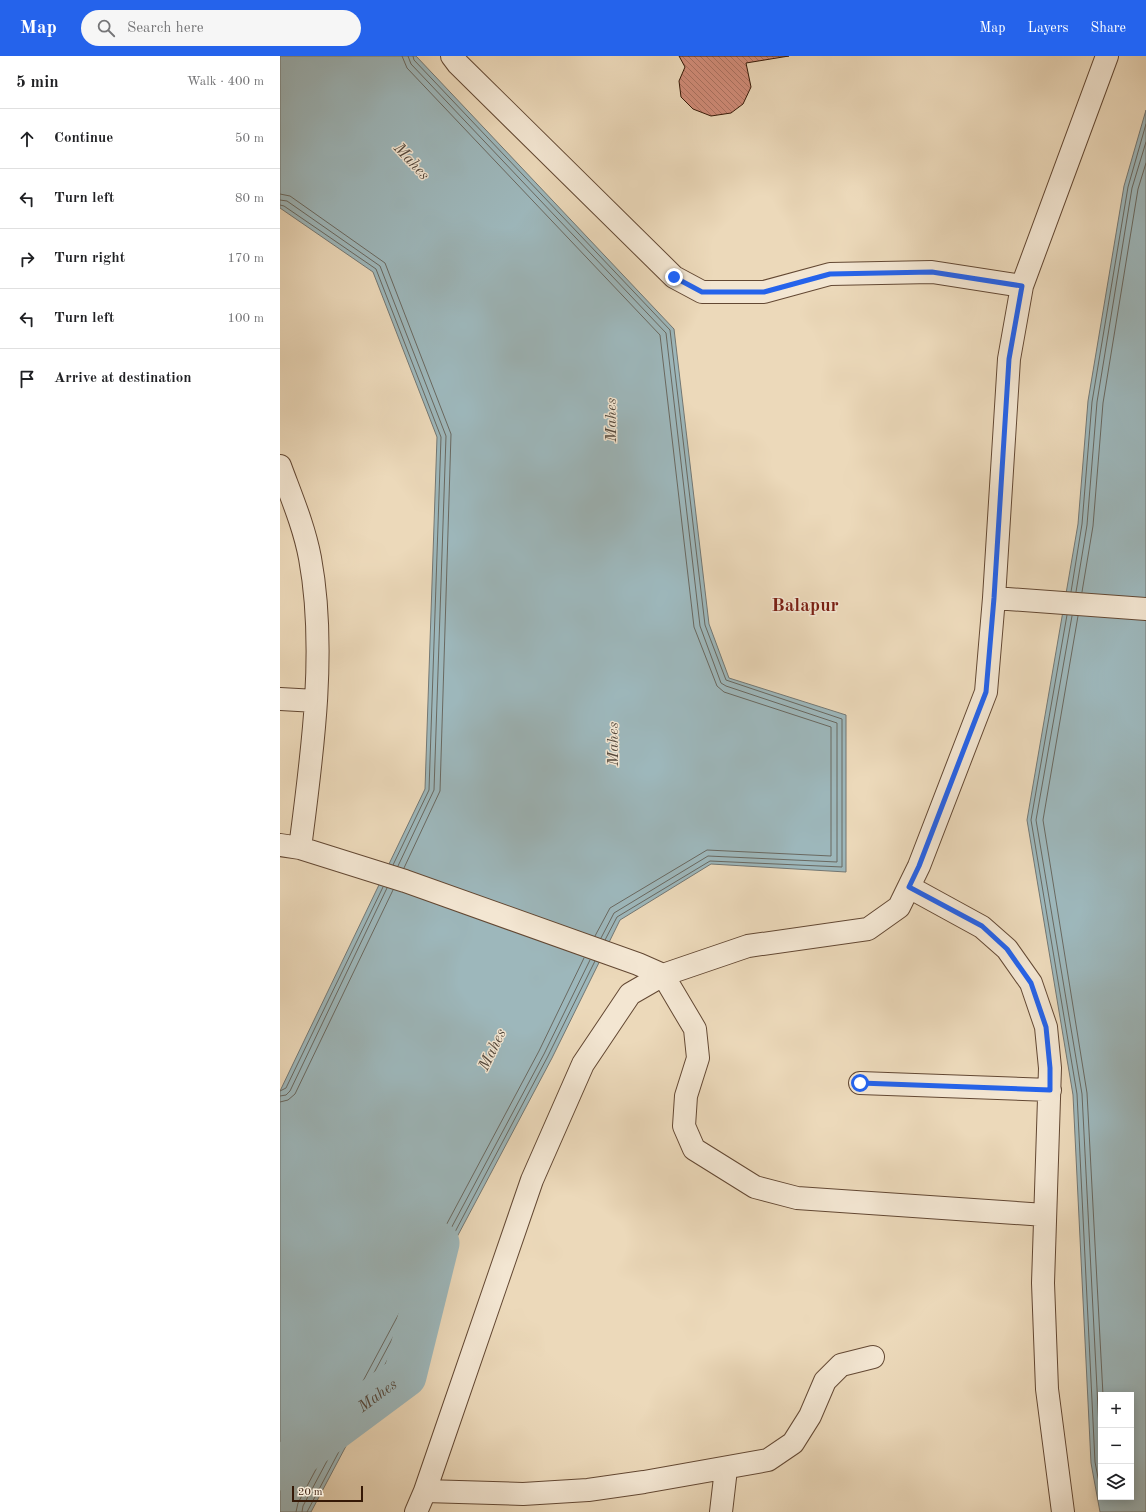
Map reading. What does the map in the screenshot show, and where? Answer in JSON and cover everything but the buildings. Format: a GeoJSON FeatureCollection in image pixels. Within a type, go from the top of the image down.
{"type":"FeatureCollection","features":[{"type":"Feature","properties":{"kind":"street"},"geometry":{"type":"LineString","coordinates":[[452,56],[458,64],[674,277],[702,292],[764,292],[830,274],[924,272],[1022,286]]}},
{"type":"Feature","properties":{"kind":"street"},"geometry":{"type":"LineString","coordinates":[[416,1512],[425,1491],[532,1180],[583,1064],[630,994],[662,975],[748,946],[868,928],[899,907],[919,866],[986,692],[994,598],[1009,359],[1022,286],[1108,56]]}},
{"type":"Feature","properties":{"kind":"street"},"geometry":{"type":"LineString","coordinates":[[280,466],[296,508],[310,556],[313,574],[317,662],[316,701],[311,757],[290,846],[405,881],[612,955],[662,975],[695,1029],[698,1058],[686,1096],[684,1126],[694,1150],[755,1186],[797,1198],[1046,1215]]}},
{"type":"Feature","properties":{"kind":"street"},"geometry":{"type":"LineString","coordinates":[[994,598],[1146,609]]}},
{"type":"Feature","properties":{"kind":"street"},"geometry":{"type":"LineString","coordinates":[[280,699],[316,701]]}},
{"type":"Feature","properties":{"kind":"street"},"geometry":{"type":"LineString","coordinates":[[909,887],[982,926],[1007,949],[1031,983],[1046,1027],[1050,1068],[1050,1090],[1043,1283],[1047,1389],[1063,1512]]}},
{"type":"Feature","properties":{"kind":"street"},"geometry":{"type":"LineString","coordinates":[[860,1083],[1050,1090]]}},
{"type":"Feature","properties":{"kind":"street"},"geometry":{"type":"LineString","coordinates":[[425,1491],[523,1494],[588,1490],[768,1460],[793,1443],[810,1416],[825,1381],[841,1365],[874,1357]]}},
{"type":"Feature","properties":{"kind":"street"},"geometry":{"type":"LineString","coordinates":[[721,1512],[726,1468]]}},
{"type":"Feature","properties":{"kind":"water"},"geometry":{"type":"Polygon","coordinates":[[[280,56],[416,56],[674,329],[709,624],[729,678],[846,715],[846,872],[711,864],[620,920],[552,1058],[311,1512],[280,1512],[280,1091],[425,789],[437,437],[373,272],[280,208],[280,56]]]}},
{"type":"Feature","properties":{"kind":"water"},"geometry":{"type":"Polygon","coordinates":[[[1146,110],[1146,1512],[1100,1512],[1091,1463],[1073,1095],[1027,820],[1078,524],[1088,401],[1124,186],[1146,110]]]}},
{"type":"Feature","properties":{"kind":"waterway","name":"Mahes"},"geometry":{"type":"LineString","coordinates":[[280,1469],[405,1376],[438,1243]]}},
{"type":"Feature","properties":{"kind":"district","name":"Balapur"},"geometry":{"type":"Point","coordinates":[805,606]}},
{"type":"Feature","properties":{"kind":"route"},"geometry":{"type":"LineString","coordinates":[[674,277],[702,292],[764,292],[830,274],[932,272],[1022,286],[1009,359],[994,598],[986,692],[919,866],[909,887],[982,926],[1007,949],[1031,983],[1046,1027],[1050,1068],[1050,1090],[860,1083]]}}]}
